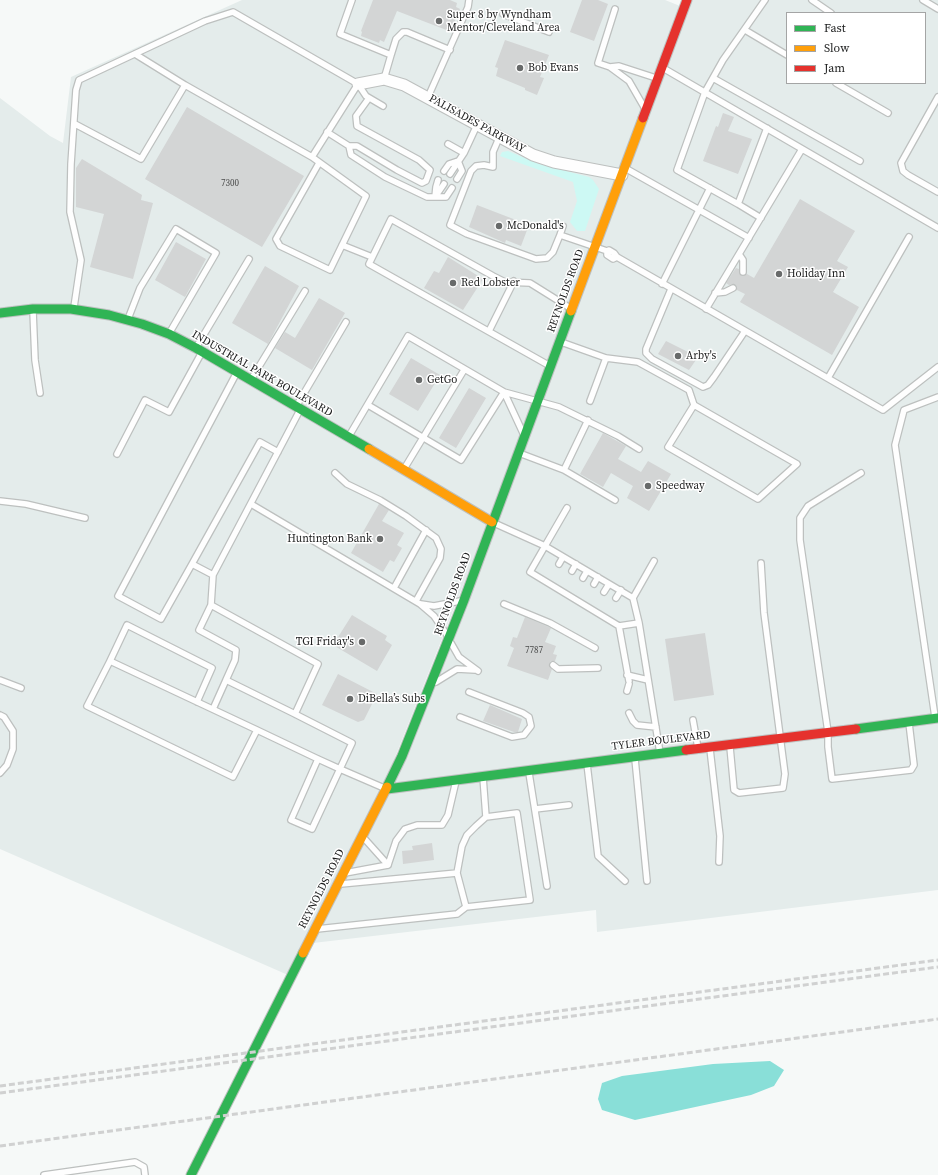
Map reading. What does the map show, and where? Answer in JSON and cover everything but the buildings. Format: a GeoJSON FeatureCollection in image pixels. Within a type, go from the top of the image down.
{"type":"FeatureCollection","features":[{"type":"Feature","properties":{"kind":"main road","name":"REYNOLDS ROAD"},"geometry":{"type":"LineString","coordinates":[[191,1175],[386,789],[430,688],[687,0]]}},
{"type":"Feature","properties":{"kind":"main road","name":"INDUSTRIAL PARK BOULEVARD"},"geometry":{"type":"LineString","coordinates":[[0,313],[33,309],[74,310],[109,315],[169,334],[237,372],[492,522]]}},
{"type":"Feature","properties":{"kind":"main road","name":"TYLER BOULEVARD"},"geometry":{"type":"LineString","coordinates":[[386,789],[937,718]]}},
{"type":"Feature","properties":{"kind":"street","name":"PALISADES PARKWAY"},"geometry":{"type":"LineString","coordinates":[[358,84],[384,79],[404,85],[428,97],[499,138],[533,155],[554,162],[624,172]]}},
{"type":"Feature","properties":{"kind":"lane"},"geometry":{"type":"LineString","coordinates":[[352,0],[340,34],[391,55]]}},
{"type":"Feature","properties":{"kind":"lane"},"geometry":{"type":"LineString","coordinates":[[428,97],[468,7],[468,0]]}},
{"type":"Feature","properties":{"kind":"lane"},"geometry":{"type":"LineString","coordinates":[[761,218],[677,170],[705,92],[765,0]]}},
{"type":"Feature","properties":{"kind":"lane"},"geometry":{"type":"LineString","coordinates":[[812,0],[830,12]]}},
{"type":"Feature","properties":{"kind":"lane"},"geometry":{"type":"LineString","coordinates":[[923,0],[938,9]]}},
{"type":"Feature","properties":{"kind":"lane"},"geometry":{"type":"LineString","coordinates":[[616,9],[598,63],[610,67],[629,81],[646,111]]}},
{"type":"Feature","properties":{"kind":"lane"},"geometry":{"type":"LineString","coordinates":[[74,310],[81,260],[70,212],[71,164],[75,124],[76,90],[79,80],[205,21],[233,12],[358,84],[369,98],[383,106]]}},
{"type":"Feature","properties":{"kind":"lane"},"geometry":{"type":"LineString","coordinates":[[502,14],[549,32]]}},
{"type":"Feature","properties":{"kind":"lane"},"geometry":{"type":"LineString","coordinates":[[745,30],[786,54]]}},
{"type":"Feature","properties":{"kind":"lane"},"geometry":{"type":"LineString","coordinates":[[384,79],[396,39],[403,32],[407,32],[450,50]]}},
{"type":"Feature","properties":{"kind":"lane"},"geometry":{"type":"LineString","coordinates":[[135,54],[185,85],[312,157],[318,163],[366,196],[330,270],[280,246],[276,239],[318,163]]}},
{"type":"Feature","properties":{"kind":"lane"},"geometry":{"type":"LineString","coordinates":[[610,67],[619,66],[658,79]]}},
{"type":"Feature","properties":{"kind":"lane"},"geometry":{"type":"LineString","coordinates":[[662,67],[938,228]]}},
{"type":"Feature","properties":{"kind":"lane"},"geometry":{"type":"LineString","coordinates":[[713,78],[860,161]]}},
{"type":"Feature","properties":{"kind":"lane"},"geometry":{"type":"LineString","coordinates":[[312,157],[358,84]]}},
{"type":"Feature","properties":{"kind":"lane"},"geometry":{"type":"LineString","coordinates":[[838,84],[888,114]]}},
{"type":"Feature","properties":{"kind":"lane"},"geometry":{"type":"LineString","coordinates":[[75,124],[141,158],[185,85]]}},
{"type":"Feature","properties":{"kind":"lane"},"geometry":{"type":"LineString","coordinates":[[938,97],[901,163],[903,171],[908,175],[938,192]]}},
{"type":"Feature","properties":{"kind":"lane"},"geometry":{"type":"LineString","coordinates":[[327,132],[348,146],[357,146],[422,183],[426,181],[430,170],[419,160],[357,126],[356,116],[369,98]]}},
{"type":"Feature","properties":{"kind":"lane"},"geometry":{"type":"LineString","coordinates":[[450,174],[464,152],[477,125]]}},
{"type":"Feature","properties":{"kind":"lane"},"geometry":{"type":"LineString","coordinates":[[738,204],[767,128]]}},
{"type":"Feature","properties":{"kind":"lane"},"geometry":{"type":"LineString","coordinates":[[499,138],[494,152],[493,167],[484,165],[476,166],[471,170],[450,225],[467,234],[536,259],[547,258],[553,252],[563,226]]}},
{"type":"Feature","properties":{"kind":"lane"},"geometry":{"type":"LineString","coordinates":[[448,144],[464,152]]}},
{"type":"Feature","properties":{"kind":"lane"},"geometry":{"type":"LineString","coordinates":[[348,146],[351,155],[385,177],[427,197],[446,196],[452,188]]}},
{"type":"Feature","properties":{"kind":"lane"},"geometry":{"type":"LineString","coordinates":[[706,308],[802,149]]}},
{"type":"Feature","properties":{"kind":"lane"},"geometry":{"type":"LineString","coordinates":[[444,171],[449,164],[458,161]]}},
{"type":"Feature","properties":{"kind":"lane"},"geometry":{"type":"LineString","coordinates":[[457,179],[462,171],[458,161]]}},
{"type":"Feature","properties":{"kind":"lane"},"geometry":{"type":"LineString","coordinates":[[624,172],[699,209],[749,238]]}},
{"type":"Feature","properties":{"kind":"lane"},"geometry":{"type":"LineString","coordinates":[[435,197],[438,180]]}},
{"type":"Feature","properties":{"kind":"lane"},"geometry":{"type":"LineString","coordinates":[[435,197],[444,184]]}},
{"type":"Feature","properties":{"kind":"lane"},"geometry":{"type":"LineString","coordinates":[[662,284],[710,188]]}},
{"type":"Feature","properties":{"kind":"lane"},"geometry":{"type":"LineString","coordinates":[[551,366],[369,264],[391,219],[505,282],[514,281],[530,283],[572,310]]}},
{"type":"Feature","properties":{"kind":"lane"},"geometry":{"type":"LineString","coordinates":[[128,320],[140,288],[176,228],[216,253],[169,334]]}},
{"type":"Feature","properties":{"kind":"lane"},"geometry":{"type":"LineString","coordinates":[[560,235],[607,251],[607,255],[612,259],[617,257],[883,410],[938,366]]}},
{"type":"Feature","properties":{"kind":"lane"},"geometry":{"type":"LineString","coordinates":[[828,378],[909,237]]}},
{"type":"Feature","properties":{"kind":"lane"},"geometry":{"type":"LineString","coordinates":[[342,245],[372,257]]}},
{"type":"Feature","properties":{"kind":"lane"},"geometry":{"type":"LineString","coordinates":[[739,254],[743,260],[743,272]]}},
{"type":"Feature","properties":{"kind":"lane"},"geometry":{"type":"LineString","coordinates":[[117,454],[145,400],[168,412],[199,350],[249,259]]}},
{"type":"Feature","properties":{"kind":"lane"},"geometry":{"type":"LineString","coordinates":[[489,331],[514,281]]}},
{"type":"Feature","properties":{"kind":"lane"},"geometry":{"type":"LineString","coordinates":[[671,288],[646,349],[646,353],[652,359],[703,387],[708,385],[745,331]]}},
{"type":"Feature","properties":{"kind":"lane"},"geometry":{"type":"LineString","coordinates":[[715,294],[725,292],[733,288]]}},
{"type":"Feature","properties":{"kind":"lane"},"geometry":{"type":"LineString","coordinates":[[250,380],[305,291]]}},
{"type":"Feature","properties":{"kind":"lane"},"geometry":{"type":"LineString","coordinates":[[33,309],[35,360],[40,393]]}},
{"type":"Feature","properties":{"kind":"lane"},"geometry":{"type":"LineString","coordinates":[[213,709],[235,660],[236,650],[199,630],[211,605],[213,575],[278,452],[298,409],[346,322]]}},
{"type":"Feature","properties":{"kind":"lane"},"geometry":{"type":"LineString","coordinates":[[348,438],[408,336],[504,392],[559,407],[588,420],[639,449]]}},
{"type":"Feature","properties":{"kind":"lane"},"geometry":{"type":"LineString","coordinates":[[560,342],[606,358],[638,362],[689,390],[694,405],[797,464],[758,499],[668,447],[694,405]]}},
{"type":"Feature","properties":{"kind":"lane"},"geometry":{"type":"LineString","coordinates":[[590,401],[606,358]]}},
{"type":"Feature","properties":{"kind":"lane"},"geometry":{"type":"LineString","coordinates":[[403,471],[464,370]]}},
{"type":"Feature","properties":{"kind":"lane"},"geometry":{"type":"LineString","coordinates":[[237,372],[118,596],[161,619],[260,442],[278,452]]}},
{"type":"Feature","properties":{"kind":"lane"},"geometry":{"type":"LineString","coordinates":[[504,392],[525,436]]}},
{"type":"Feature","properties":{"kind":"lane"},"geometry":{"type":"LineString","coordinates":[[368,405],[461,460],[504,392]]}},
{"type":"Feature","properties":{"kind":"lane"},"geometry":{"type":"LineString","coordinates":[[937,718],[895,445],[904,410],[938,397]]}},
{"type":"Feature","properties":{"kind":"lane"},"geometry":{"type":"LineString","coordinates":[[564,470],[588,420]]}},
{"type":"Feature","properties":{"kind":"lane"},"geometry":{"type":"LineString","coordinates":[[519,453],[564,470],[615,500]]}},
{"type":"Feature","properties":{"kind":"lane"},"geometry":{"type":"LineString","coordinates":[[335,473],[347,484],[380,500],[426,530],[439,544],[440,558],[418,603]]}},
{"type":"Feature","properties":{"kind":"lane"},"geometry":{"type":"LineString","coordinates":[[861,473],[808,506],[800,518],[800,540],[828,732],[828,747],[832,779],[911,770],[914,765],[908,721]]}},
{"type":"Feature","properties":{"kind":"lane"},"geometry":{"type":"LineString","coordinates":[[0,501],[26,504],[85,518]]}},
{"type":"Feature","properties":{"kind":"lane"},"geometry":{"type":"LineString","coordinates":[[251,504],[394,588],[418,603],[434,616],[449,639],[458,657],[478,671],[457,669],[430,688]]}},
{"type":"Feature","properties":{"kind":"lane"},"geometry":{"type":"LineString","coordinates":[[567,508],[530,572],[548,583],[561,588],[620,626],[638,623]]}},
{"type":"Feature","properties":{"kind":"lane"},"geometry":{"type":"LineString","coordinates":[[492,522],[545,546],[633,598]]}},
{"type":"Feature","properties":{"kind":"lane"},"geometry":{"type":"LineString","coordinates":[[394,588],[426,530]]}},
{"type":"Feature","properties":{"kind":"lane"},"geometry":{"type":"LineString","coordinates":[[559,564],[563,557]]}},
{"type":"Feature","properties":{"kind":"lane"},"geometry":{"type":"LineString","coordinates":[[654,561],[633,598],[660,754]]}},
{"type":"Feature","properties":{"kind":"lane"},"geometry":{"type":"LineString","coordinates":[[730,744],[734,790],[739,793],[783,788],[785,774],[764,613],[761,563]]}},
{"type":"Feature","properties":{"kind":"lane"},"geometry":{"type":"LineString","coordinates":[[192,564],[213,575]]}},
{"type":"Feature","properties":{"kind":"lane"},"geometry":{"type":"LineString","coordinates":[[572,571],[576,564]]}},
{"type":"Feature","properties":{"kind":"lane"},"geometry":{"type":"LineString","coordinates":[[583,578],[587,571]]}},
{"type":"Feature","properties":{"kind":"lane"},"geometry":{"type":"LineString","coordinates":[[548,583],[552,577]]}},
{"type":"Feature","properties":{"kind":"lane"},"geometry":{"type":"LineString","coordinates":[[594,584],[598,577]]}},
{"type":"Feature","properties":{"kind":"lane"},"geometry":{"type":"LineString","coordinates":[[604,592],[609,584]]}},
{"type":"Feature","properties":{"kind":"lane"},"geometry":{"type":"LineString","coordinates":[[616,598],[621,590]]}},
{"type":"Feature","properties":{"kind":"lane"},"geometry":{"type":"LineString","coordinates":[[418,603],[434,606],[464,600]]}},
{"type":"Feature","properties":{"kind":"lane"},"geometry":{"type":"LineString","coordinates":[[504,604],[550,623],[595,648]]}},
{"type":"Feature","properties":{"kind":"lane"},"geometry":{"type":"LineString","coordinates":[[211,605],[318,664],[295,714]]}},
{"type":"Feature","properties":{"kind":"lane"},"geometry":{"type":"LineString","coordinates":[[605,617],[608,612]]}},
{"type":"Feature","properties":{"kind":"lane"},"geometry":{"type":"LineString","coordinates":[[197,702],[212,668],[127,625],[87,706],[233,777],[257,730]]}},
{"type":"Feature","properties":{"kind":"lane"},"geometry":{"type":"LineString","coordinates":[[620,626],[629,682],[627,691]]}},
{"type":"Feature","properties":{"kind":"lane"},"geometry":{"type":"LineString","coordinates":[[110,661],[318,759],[386,789]]}},
{"type":"Feature","properties":{"kind":"lane"},"geometry":{"type":"LineString","coordinates":[[554,665],[558,669],[598,668]]}},
{"type":"Feature","properties":{"kind":"lane"},"geometry":{"type":"LineString","coordinates":[[627,675],[648,680]]}},
{"type":"Feature","properties":{"kind":"lane"},"geometry":{"type":"LineString","coordinates":[[0,680],[21,688]]}},
{"type":"Feature","properties":{"kind":"lane"},"geometry":{"type":"LineString","coordinates":[[226,680],[352,743],[312,829],[291,820],[318,759]]}},
{"type":"Feature","properties":{"kind":"lane"},"geometry":{"type":"LineString","coordinates":[[460,717],[512,736],[524,735],[531,726],[529,717],[523,713],[470,692]]}},
{"type":"Feature","properties":{"kind":"lane"},"geometry":{"type":"LineString","coordinates":[[629,713],[633,722],[637,725],[656,727]]}},
{"type":"Feature","properties":{"kind":"lane"},"geometry":{"type":"LineString","coordinates":[[0,715],[4,717],[12,731],[13,749],[7,765],[0,773]]}},
{"type":"Feature","properties":{"kind":"lane"},"geometry":{"type":"LineString","coordinates":[[693,720],[698,749]]}},
{"type":"Feature","properties":{"kind":"lane"},"geometry":{"type":"LineString","coordinates":[[710,747],[720,836],[719,862]]}},
{"type":"Feature","properties":{"kind":"lane"},"geometry":{"type":"LineString","coordinates":[[634,757],[647,881]]}},
{"type":"Feature","properties":{"kind":"lane"},"geometry":{"type":"LineString","coordinates":[[587,763],[598,856],[626,881]]}},
{"type":"Feature","properties":{"kind":"lane"},"geometry":{"type":"LineString","coordinates":[[529,770],[547,886]]}},
{"type":"Feature","properties":{"kind":"lane"},"geometry":{"type":"LineString","coordinates":[[482,776],[486,817]]}},
{"type":"Feature","properties":{"kind":"lane"},"geometry":{"type":"LineString","coordinates":[[388,865],[396,841],[405,828],[417,825],[442,824],[448,816],[456,780]]}},
{"type":"Feature","properties":{"kind":"lane"},"geometry":{"type":"LineString","coordinates":[[535,809],[569,805]]}},
{"type":"Feature","properties":{"kind":"lane"},"geometry":{"type":"LineString","coordinates":[[315,929],[457,914],[466,907],[530,900],[517,813],[486,817],[467,834],[462,846],[457,873],[466,907]]}},
{"type":"Feature","properties":{"kind":"lane"},"geometry":{"type":"LineString","coordinates":[[362,836],[388,865]]}},
{"type":"Feature","properties":{"kind":"lane"},"geometry":{"type":"LineString","coordinates":[[343,874],[388,865]]}},
{"type":"Feature","properties":{"kind":"lane"},"geometry":{"type":"LineString","coordinates":[[338,884],[457,873]]}},
{"type":"Feature","properties":{"kind":"lane"},"geometry":{"type":"LineString","coordinates":[[44,1175],[136,1162],[144,1167],[146,1175]]}},
{"type":"Feature","properties":{"kind":"shaded area"},"geometry":{"type":"Polygon","coordinates":[[[242,0],[665,0],[680,6],[487,525],[388,775],[288,975],[0,849],[0,98],[50,136],[63,143],[71,77],[242,0]]]}},
{"type":"Feature","properties":{"kind":"shaded area"},"geometry":{"type":"Polygon","coordinates":[[[691,0],[938,0],[938,890],[597,932],[596,910],[313,943],[409,750],[691,0]]]}},
{"type":"Feature","properties":{"kind":"shaded area"},"geometry":{"type":"Polygon","coordinates":[[[508,151],[539,164],[589,177],[593,180],[599,189],[585,231],[577,231],[570,222],[577,201],[573,182],[500,156],[502,152],[508,151]]]}},
{"type":"Feature","properties":{"kind":"water"},"geometry":{"type":"Polygon","coordinates":[[[770,1061],[784,1070],[774,1086],[751,1095],[635,1120],[602,1110],[598,1099],[602,1083],[622,1076],[713,1064],[770,1061]]]}},
{"type":"Feature","properties":{"kind":"railway"},"geometry":{"type":"LineString","coordinates":[[0,1086],[938,960]]}},
{"type":"Feature","properties":{"kind":"railway"},"geometry":{"type":"LineString","coordinates":[[0,1093],[938,967]]}},
{"type":"Feature","properties":{"kind":"railway"},"geometry":{"type":"LineString","coordinates":[[0,1146],[938,1019]]}},
{"type":"Feature","properties":{"kind":"traffic: fast"},"geometry":{"type":"LineString","coordinates":[[0,313],[33,309],[71,309],[109,315],[142,324],[169,334],[196,348],[369,449]]}},
{"type":"Feature","properties":{"kind":"traffic: fast"},"geometry":{"type":"LineString","coordinates":[[387,787],[402,756],[464,600],[571,311]]}},
{"type":"Feature","properties":{"kind":"traffic: fast"},"geometry":{"type":"LineString","coordinates":[[856,729],[938,718]]}},
{"type":"Feature","properties":{"kind":"traffic: fast"},"geometry":{"type":"LineString","coordinates":[[387,789],[686,750]]}},
{"type":"Feature","properties":{"kind":"traffic: fast"},"geometry":{"type":"LineString","coordinates":[[191,1175],[303,953]]}},
{"type":"Feature","properties":{"kind":"traffic: slow"},"geometry":{"type":"LineString","coordinates":[[571,311],[643,118]]}},
{"type":"Feature","properties":{"kind":"traffic: slow"},"geometry":{"type":"LineString","coordinates":[[369,449],[492,522]]}},
{"type":"Feature","properties":{"kind":"traffic: slow"},"geometry":{"type":"LineString","coordinates":[[303,953],[387,787]]}},
{"type":"Feature","properties":{"kind":"traffic: jam"},"geometry":{"type":"LineString","coordinates":[[643,118],[687,0]]}},
{"type":"Feature","properties":{"kind":"traffic: jam"},"geometry":{"type":"LineString","coordinates":[[686,750],[856,729]]}},
{"type":"Feature","properties":{"kind":"place","name":"Super 8 by Wyndham Mentor/Cleveland Area"},"geometry":{"type":"Point","coordinates":[439,21]}},
{"type":"Feature","properties":{"kind":"place","name":"Bob Evans"},"geometry":{"type":"Point","coordinates":[520,68]}},
{"type":"Feature","properties":{"kind":"place","name":"McDonald's"},"geometry":{"type":"Point","coordinates":[499,226]}},
{"type":"Feature","properties":{"kind":"place","name":"Holiday Inn"},"geometry":{"type":"Point","coordinates":[779,274]}},
{"type":"Feature","properties":{"kind":"place","name":"Red Lobster"},"geometry":{"type":"Point","coordinates":[453,283]}},
{"type":"Feature","properties":{"kind":"place","name":"Arby's"},"geometry":{"type":"Point","coordinates":[678,356]}},
{"type":"Feature","properties":{"kind":"place","name":"GetGo"},"geometry":{"type":"Point","coordinates":[419,380]}},
{"type":"Feature","properties":{"kind":"place","name":"Speedway"},"geometry":{"type":"Point","coordinates":[648,486]}},
{"type":"Feature","properties":{"kind":"place","name":"Huntington Bank"},"geometry":{"type":"Point","coordinates":[380,539]}},
{"type":"Feature","properties":{"kind":"place","name":"TGI Friday's"},"geometry":{"type":"Point","coordinates":[362,642]}},
{"type":"Feature","properties":{"kind":"place","name":"DiBella’s Subs"},"geometry":{"type":"Point","coordinates":[350,699]}}]}
